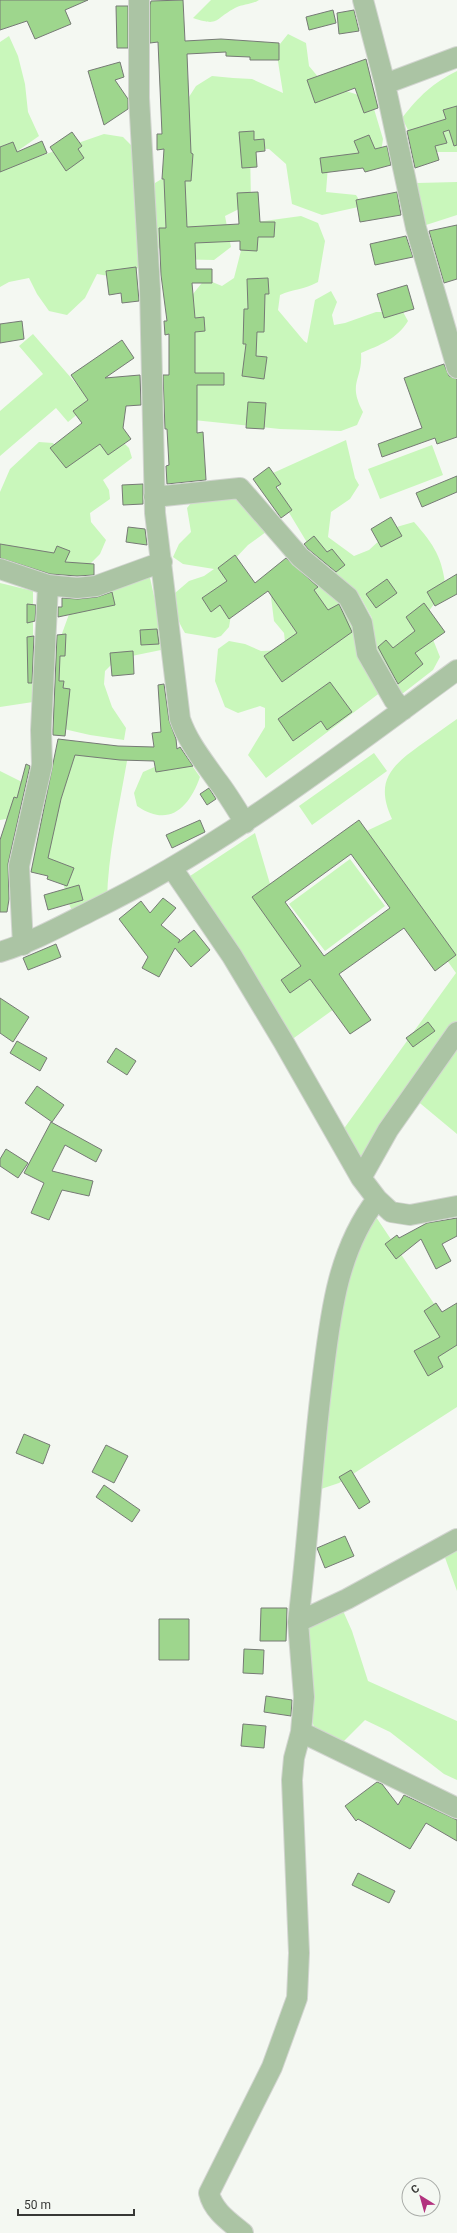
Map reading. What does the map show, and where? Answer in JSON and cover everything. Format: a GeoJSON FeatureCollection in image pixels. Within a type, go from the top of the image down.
{"type":"FeatureCollection","features":[{"type":"Feature","properties":{"kind":"street"},"geometry":{"type":"LineString","coordinates":[[139,0],[139,98],[150,289],[154,497],[180,719],[186,736],[198,756],[216,779],[245,823]]}},
{"type":"Feature","properties":{"kind":"street"},"geometry":{"type":"LineString","coordinates":[[363,0],[385,84],[416,228],[457,368]]}},
{"type":"Feature","properties":{"kind":"street"},"geometry":{"type":"LineString","coordinates":[[385,84],[457,57]]}},
{"type":"Feature","properties":{"kind":"street"},"geometry":{"type":"LineString","coordinates":[[154,497],[240,488],[300,556],[348,597],[362,623],[368,653],[394,700],[403,710]]}},
{"type":"Feature","properties":{"kind":"street"},"geometry":{"type":"LineString","coordinates":[[0,569],[48,585],[77,588],[96,586],[162,562]]}},
{"type":"Feature","properties":{"kind":"street"},"geometry":{"type":"LineString","coordinates":[[23,945],[19,866],[42,765],[41,730],[48,585]]}},
{"type":"Feature","properties":{"kind":"street"},"geometry":{"type":"LineString","coordinates":[[0,952],[23,945],[141,887],[245,823],[457,670]]}},
{"type":"Feature","properties":{"kind":"street"},"geometry":{"type":"LineString","coordinates":[[172,868],[232,956],[284,1041],[361,1178],[377,1199],[391,1212],[410,1215],[457,1206]]}},
{"type":"Feature","properties":{"kind":"street"},"geometry":{"type":"LineString","coordinates":[[361,1178],[388,1130],[457,1032]]}},
{"type":"Feature","properties":{"kind":"street"},"geometry":{"type":"LineString","coordinates":[[243,2233],[211,2203],[209,2193],[272,2067],[296,1998],[298,1953],[292,1780],[294,1758],[301,1732],[304,1697],[298,1622],[317,1420],[332,1309],[346,1254],[367,1212],[377,1199]]}},
{"type":"Feature","properties":{"kind":"street"},"geometry":{"type":"LineString","coordinates":[[298,1622],[368,1588],[457,1539]]}},
{"type":"Feature","properties":{"kind":"street"},"geometry":{"type":"LineString","coordinates":[[301,1732],[457,1808]]}},
{"type":"Feature","properties":{"kind":"green space"},"geometry":{"type":"Polygon","coordinates":[[[211,0],[259,0],[235,8],[213,22],[193,18],[211,0]]]}},
{"type":"Feature","properties":{"kind":"green space"},"geometry":{"type":"Polygon","coordinates":[[[288,34],[306,43],[309,66],[324,84],[371,99],[383,139],[380,159],[328,166],[326,192],[356,195],[363,206],[322,215],[292,204],[286,164],[269,149],[250,148],[251,203],[225,216],[231,247],[214,260],[168,259],[152,240],[155,183],[178,169],[178,114],[196,86],[212,76],[252,79],[283,93],[276,49],[288,34]]]}},
{"type":"Feature","properties":{"kind":"green space"},"geometry":{"type":"Polygon","coordinates":[[[9,36],[18,56],[25,84],[28,112],[39,136],[9,157],[0,159],[0,42],[9,36]]]}},
{"type":"Feature","properties":{"kind":"green space"},"geometry":{"type":"Polygon","coordinates":[[[457,71],[457,152],[419,152],[402,118],[414,103],[427,91],[441,80],[457,71]]]}},
{"type":"Feature","properties":{"kind":"green space"},"geometry":{"type":"Polygon","coordinates":[[[104,134],[123,137],[134,148],[141,265],[126,279],[97,274],[85,298],[67,315],[49,311],[37,294],[29,278],[9,282],[0,287],[0,170],[104,134]]]}},
{"type":"Feature","properties":{"kind":"green space"},"geometry":{"type":"Polygon","coordinates":[[[457,182],[457,215],[426,225],[417,183],[457,182]]]}},
{"type":"Feature","properties":{"kind":"green space"},"geometry":{"type":"Polygon","coordinates":[[[301,216],[318,223],[325,241],[318,282],[308,287],[280,295],[278,310],[304,341],[307,343],[315,300],[331,291],[337,302],[332,315],[334,325],[345,323],[376,312],[403,312],[408,321],[393,337],[361,353],[356,394],[363,412],[357,425],[341,431],[280,429],[184,419],[181,309],[205,279],[222,286],[234,278],[244,239],[257,222],[301,216]]]}},
{"type":"Feature","properties":{"kind":"green space"},"geometry":{"type":"Polygon","coordinates":[[[33,334],[92,402],[68,422],[56,408],[0,456],[0,411],[43,374],[19,346],[33,334]]]}},
{"type":"Feature","properties":{"kind":"green space"},"geometry":{"type":"Polygon","coordinates":[[[116,435],[129,448],[132,458],[103,480],[109,490],[110,499],[90,513],[91,522],[106,540],[100,554],[85,569],[0,548],[0,492],[10,469],[39,442],[53,443],[64,457],[98,445],[116,435]]]}},
{"type":"Feature","properties":{"kind":"green space"},"geometry":{"type":"Polygon","coordinates":[[[346,440],[355,478],[359,485],[350,499],[331,512],[328,537],[354,556],[369,550],[393,528],[414,522],[432,545],[440,560],[442,568],[446,589],[424,617],[440,657],[433,670],[402,694],[373,645],[372,618],[360,596],[323,569],[285,506],[273,473],[346,440]]]}},
{"type":"Feature","properties":{"kind":"green space"},"geometry":{"type":"Polygon","coordinates":[[[432,445],[443,475],[380,499],[368,469],[432,445]]]}},
{"type":"Feature","properties":{"kind":"green space"},"geometry":{"type":"Polygon","coordinates":[[[225,495],[251,504],[270,529],[248,545],[230,564],[235,591],[229,627],[221,636],[215,638],[185,633],[177,614],[175,593],[189,581],[204,576],[214,569],[183,564],[173,557],[179,544],[191,532],[187,508],[196,497],[225,495]]]}},
{"type":"Feature","properties":{"kind":"green space"},"geometry":{"type":"Polygon","coordinates":[[[148,569],[158,614],[161,650],[117,659],[105,671],[104,684],[112,707],[126,728],[124,740],[90,735],[55,727],[56,650],[72,606],[148,569]]]}},
{"type":"Feature","properties":{"kind":"green space"},"geometry":{"type":"Polygon","coordinates":[[[310,573],[356,620],[381,692],[266,778],[248,755],[265,727],[265,708],[260,706],[238,713],[225,707],[215,681],[218,649],[229,641],[245,644],[261,651],[286,650],[284,633],[274,621],[271,597],[310,573]]]}},
{"type":"Feature","properties":{"kind":"green space"},"geometry":{"type":"Polygon","coordinates":[[[0,583],[33,591],[33,702],[0,707],[0,583]]]}},
{"type":"Feature","properties":{"kind":"green space"},"geometry":{"type":"Polygon","coordinates":[[[457,719],[457,1134],[409,1094],[361,1172],[340,1134],[456,973],[358,835],[392,819],[387,806],[385,785],[388,776],[393,769],[400,761],[457,719]]]}},
{"type":"Feature","properties":{"kind":"green space"},"geometry":{"type":"Polygon","coordinates":[[[68,747],[128,755],[112,846],[107,901],[73,913],[66,897],[62,874],[37,864],[68,747]]]}},
{"type":"Feature","properties":{"kind":"green space"},"geometry":{"type":"Polygon","coordinates":[[[374,753],[387,771],[312,825],[299,806],[374,753]]]}},
{"type":"Feature","properties":{"kind":"green space"},"geometry":{"type":"Polygon","coordinates":[[[186,757],[200,777],[190,798],[184,806],[168,815],[159,815],[148,812],[137,806],[134,793],[143,772],[166,762],[186,757]]]}},
{"type":"Feature","properties":{"kind":"green space"},"geometry":{"type":"Polygon","coordinates":[[[0,771],[26,784],[18,817],[0,820],[0,771]]]}},
{"type":"Feature","properties":{"kind":"green space"},"geometry":{"type":"Polygon","coordinates":[[[255,833],[273,894],[341,1004],[287,1043],[184,880],[255,833]]]}},
{"type":"Feature","properties":{"kind":"green space"},"geometry":{"type":"Polygon","coordinates":[[[350,859],[385,906],[325,951],[289,904],[350,859]]]}},
{"type":"Feature","properties":{"kind":"green space"},"geometry":{"type":"Polygon","coordinates":[[[368,1205],[457,1338],[457,1407],[339,1483],[309,1493],[329,1309],[368,1205]]]}},
{"type":"Feature","properties":{"kind":"green space"},"geometry":{"type":"Polygon","coordinates":[[[457,1542],[457,1591],[443,1552],[457,1542]]]}},
{"type":"Feature","properties":{"kind":"green space"},"geometry":{"type":"Polygon","coordinates":[[[340,1604],[352,1631],[368,1681],[457,1721],[457,1780],[444,1774],[390,1732],[365,1720],[342,1743],[316,1735],[306,1697],[297,1627],[340,1604]]]}},
{"type":"Feature","properties":{"kind":"building"},"geometry":{"type":"Polygon","coordinates":[[[0,0],[88,0],[65,10],[71,24],[35,39],[27,21],[0,30],[0,0]]]}},
{"type":"Feature","properties":{"kind":"building"},"geometry":{"type":"Polygon","coordinates":[[[183,0],[185,41],[221,39],[279,43],[279,60],[250,60],[250,57],[226,56],[226,52],[187,54],[191,153],[193,154],[191,181],[185,181],[187,227],[239,224],[237,193],[258,192],[260,222],[275,222],[274,237],[258,237],[257,251],[240,250],[240,241],[195,243],[196,269],[212,269],[212,283],[192,283],[195,318],[204,317],[205,331],[195,332],[195,373],[224,373],[224,385],[197,385],[197,433],[203,432],[206,480],[167,484],[166,466],[169,465],[167,429],[165,429],[163,375],[169,375],[169,334],[165,335],[164,321],[167,321],[161,275],[159,228],[166,228],[164,179],[162,179],[164,149],[157,150],[157,134],[162,134],[158,42],[150,43],[150,5],[151,1],[183,0]]]}},
{"type":"Feature","properties":{"kind":"building"},"geometry":{"type":"Polygon","coordinates":[[[116,6],[128,6],[128,48],[117,48],[116,6]]]}},
{"type":"Feature","properties":{"kind":"building"},"geometry":{"type":"Polygon","coordinates":[[[333,10],[336,23],[309,30],[306,17],[333,10]]]}},
{"type":"Feature","properties":{"kind":"building"},"geometry":{"type":"Polygon","coordinates":[[[354,10],[359,31],[339,34],[337,13],[354,10]]]}},
{"type":"Feature","properties":{"kind":"building"},"geometry":{"type":"Polygon","coordinates":[[[366,59],[378,108],[364,113],[355,88],[315,103],[307,80],[366,59]]]}},
{"type":"Feature","properties":{"kind":"building"},"geometry":{"type":"Polygon","coordinates":[[[120,62],[124,77],[115,80],[128,99],[128,109],[104,125],[88,71],[120,62]]]}},
{"type":"Feature","properties":{"kind":"building"},"geometry":{"type":"Polygon","coordinates":[[[457,106],[457,145],[454,146],[449,130],[443,132],[447,143],[435,146],[439,160],[415,168],[407,131],[446,119],[443,110],[457,106]]]}},
{"type":"Feature","properties":{"kind":"building"},"geometry":{"type":"Polygon","coordinates":[[[254,131],[254,140],[264,139],[265,151],[256,152],[257,167],[242,168],[239,132],[254,131]]]}},
{"type":"Feature","properties":{"kind":"building"},"geometry":{"type":"Polygon","coordinates":[[[72,132],[82,146],[78,149],[84,158],[66,171],[50,147],[72,132]]]}},
{"type":"Feature","properties":{"kind":"building"},"geometry":{"type":"Polygon","coordinates":[[[369,135],[375,149],[387,146],[391,165],[365,172],[363,168],[322,173],[320,158],[359,153],[354,141],[369,135]]]}},
{"type":"Feature","properties":{"kind":"building"},"geometry":{"type":"Polygon","coordinates":[[[42,141],[47,153],[0,172],[0,147],[13,142],[17,152],[42,141]]]}},
{"type":"Feature","properties":{"kind":"building"},"geometry":{"type":"Polygon","coordinates":[[[397,192],[401,215],[360,222],[356,200],[397,192]]]}},
{"type":"Feature","properties":{"kind":"building"},"geometry":{"type":"Polygon","coordinates":[[[457,225],[457,279],[444,283],[429,231],[457,225]]]}},
{"type":"Feature","properties":{"kind":"building"},"geometry":{"type":"Polygon","coordinates":[[[406,236],[413,257],[375,265],[370,244],[406,236]]]}},
{"type":"Feature","properties":{"kind":"building"},"geometry":{"type":"Polygon","coordinates":[[[136,267],[139,301],[122,303],[121,293],[109,295],[106,271],[136,267]]]}},
{"type":"Feature","properties":{"kind":"building"},"geometry":{"type":"Polygon","coordinates":[[[268,278],[269,294],[265,294],[264,332],[257,332],[256,356],[267,357],[264,379],[242,376],[246,344],[243,344],[244,309],[248,309],[247,279],[268,278]]]}},
{"type":"Feature","properties":{"kind":"building"},"geometry":{"type":"Polygon","coordinates":[[[407,285],[414,309],[384,318],[377,294],[407,285]]]}},
{"type":"Feature","properties":{"kind":"building"},"geometry":{"type":"Polygon","coordinates":[[[22,321],[24,339],[0,343],[0,324],[22,321]]]}},
{"type":"Feature","properties":{"kind":"building"},"geometry":{"type":"Polygon","coordinates":[[[122,340],[134,358],[105,378],[140,375],[141,405],[126,406],[123,428],[131,439],[108,455],[100,444],[66,468],[50,448],[82,423],[73,411],[88,400],[71,375],[122,340]]]}},
{"type":"Feature","properties":{"kind":"building"},"geometry":{"type":"Polygon","coordinates":[[[444,364],[449,376],[457,379],[457,437],[437,444],[435,438],[382,457],[378,444],[422,428],[404,378],[444,364]]]}},
{"type":"Feature","properties":{"kind":"building"},"geometry":{"type":"Polygon","coordinates":[[[248,402],[266,403],[264,429],[246,428],[248,402]]]}},
{"type":"Feature","properties":{"kind":"building"},"geometry":{"type":"Polygon","coordinates":[[[269,467],[281,484],[276,487],[292,510],[281,518],[253,479],[269,467]]]}},
{"type":"Feature","properties":{"kind":"building"},"geometry":{"type":"Polygon","coordinates":[[[457,476],[457,492],[422,507],[416,493],[457,476]]]}},
{"type":"Feature","properties":{"kind":"building"},"geometry":{"type":"Polygon","coordinates":[[[143,484],[143,504],[123,505],[122,485],[143,484]]]}},
{"type":"Feature","properties":{"kind":"building"},"geometry":{"type":"Polygon","coordinates":[[[391,517],[402,536],[381,547],[371,529],[391,517]]]}},
{"type":"Feature","properties":{"kind":"building"},"geometry":{"type":"Polygon","coordinates":[[[128,527],[145,529],[147,545],[126,542],[128,527]]]}},
{"type":"Feature","properties":{"kind":"building"},"geometry":{"type":"Polygon","coordinates":[[[314,536],[327,552],[332,549],[345,565],[336,572],[308,549],[304,544],[314,536]]]}},
{"type":"Feature","properties":{"kind":"building"},"geometry":{"type":"Polygon","coordinates":[[[0,544],[54,553],[57,546],[70,551],[65,562],[94,564],[94,575],[77,576],[50,574],[0,558],[0,544]]]}},
{"type":"Feature","properties":{"kind":"building"},"geometry":{"type":"Polygon","coordinates":[[[235,555],[255,583],[286,558],[318,587],[314,590],[328,610],[339,604],[352,632],[282,682],[264,656],[297,633],[268,591],[229,619],[220,605],[211,612],[202,598],[227,581],[218,568],[235,555]]]}},
{"type":"Feature","properties":{"kind":"building"},"geometry":{"type":"Polygon","coordinates":[[[457,574],[457,594],[435,606],[427,592],[457,574]]]}},
{"type":"Feature","properties":{"kind":"building"},"geometry":{"type":"Polygon","coordinates":[[[387,579],[397,593],[376,608],[366,594],[387,579]]]}},
{"type":"Feature","properties":{"kind":"building"},"geometry":{"type":"Polygon","coordinates":[[[112,592],[115,605],[58,617],[58,607],[62,607],[62,598],[78,599],[97,597],[112,592]]]}},
{"type":"Feature","properties":{"kind":"building"},"geometry":{"type":"Polygon","coordinates":[[[424,603],[445,632],[415,653],[423,664],[398,684],[378,647],[386,640],[393,648],[415,631],[406,617],[424,603]]]}},
{"type":"Feature","properties":{"kind":"building"},"geometry":{"type":"Polygon","coordinates":[[[27,604],[36,605],[35,621],[27,623],[27,604]]]}},
{"type":"Feature","properties":{"kind":"building"},"geometry":{"type":"Polygon","coordinates":[[[157,629],[159,644],[141,645],[140,630],[157,629]]]}},
{"type":"Feature","properties":{"kind":"building"},"geometry":{"type":"Polygon","coordinates":[[[66,634],[65,656],[60,656],[59,681],[64,681],[63,688],[70,689],[65,736],[53,735],[53,730],[57,635],[66,634]]]}},
{"type":"Feature","properties":{"kind":"building"},"geometry":{"type":"Polygon","coordinates":[[[34,636],[32,683],[28,683],[27,637],[34,636]]]}},
{"type":"Feature","properties":{"kind":"building"},"geometry":{"type":"Polygon","coordinates":[[[133,651],[134,674],[112,676],[110,653],[133,651]]]}},
{"type":"Feature","properties":{"kind":"building"},"geometry":{"type":"Polygon","coordinates":[[[330,682],[352,712],[327,730],[321,721],[293,741],[278,719],[330,682]]]}},
{"type":"Feature","properties":{"kind":"building"},"geometry":{"type":"Polygon","coordinates":[[[164,684],[169,720],[176,739],[177,749],[180,747],[193,766],[156,772],[154,761],[120,760],[75,755],[61,799],[48,858],[74,868],[67,886],[47,879],[48,876],[31,872],[58,739],[118,746],[154,747],[152,733],[161,732],[158,685],[164,684]]]}},
{"type":"Feature","properties":{"kind":"building"},"geometry":{"type":"Polygon","coordinates":[[[26,764],[30,766],[8,864],[9,899],[7,912],[0,912],[0,840],[14,797],[17,798],[26,764]]]}},
{"type":"Feature","properties":{"kind":"building"},"geometry":{"type":"Polygon","coordinates":[[[209,788],[216,799],[207,805],[200,794],[209,788]]]}},
{"type":"Feature","properties":{"kind":"building"},"geometry":{"type":"Polygon","coordinates":[[[200,820],[205,832],[172,848],[166,835],[200,820]]]}},
{"type":"Feature","properties":{"kind":"building"},"geometry":{"type":"Polygon","coordinates":[[[359,820],[456,955],[435,971],[404,928],[339,974],[371,1020],[350,1034],[310,979],[290,993],[281,980],[301,966],[252,897],[359,820]],[[351,854],[285,902],[324,956],[390,908],[351,854]]]}},
{"type":"Feature","properties":{"kind":"building"},"geometry":{"type":"Polygon","coordinates":[[[79,885],[83,900],[48,910],[44,895],[79,885]]]}},
{"type":"Feature","properties":{"kind":"building"},"geometry":{"type":"Polygon","coordinates":[[[163,898],[176,908],[161,925],[180,940],[178,943],[194,930],[210,950],[191,967],[175,948],[159,977],[142,968],[148,957],[119,919],[141,901],[150,913],[163,898]]]}},
{"type":"Feature","properties":{"kind":"building"},"geometry":{"type":"Polygon","coordinates":[[[56,944],[61,957],[28,970],[23,958],[56,944]]]}},
{"type":"Feature","properties":{"kind":"building"},"geometry":{"type":"Polygon","coordinates":[[[0,998],[29,1017],[13,1042],[0,1033],[0,998]]]}},
{"type":"Feature","properties":{"kind":"building"},"geometry":{"type":"Polygon","coordinates":[[[428,1022],[435,1031],[413,1047],[406,1038],[428,1022]]]}},
{"type":"Feature","properties":{"kind":"building"},"geometry":{"type":"Polygon","coordinates":[[[17,1041],[47,1058],[40,1071],[10,1053],[17,1041]]]}},
{"type":"Feature","properties":{"kind":"building"},"geometry":{"type":"Polygon","coordinates":[[[116,1048],[136,1061],[127,1075],[107,1062],[116,1048]]]}},
{"type":"Feature","properties":{"kind":"building"},"geometry":{"type":"Polygon","coordinates":[[[37,1086],[64,1105],[52,1122],[25,1103],[37,1086]]]}},
{"type":"Feature","properties":{"kind":"building"},"geometry":{"type":"Polygon","coordinates":[[[51,1122],[102,1150],[96,1162],[65,1145],[52,1171],[93,1181],[89,1196],[62,1190],[49,1220],[31,1213],[44,1183],[24,1173],[51,1122]]]}},
{"type":"Feature","properties":{"kind":"building"},"geometry":{"type":"Polygon","coordinates":[[[6,1149],[28,1163],[18,1178],[0,1166],[0,1159],[6,1149]]]}},
{"type":"Feature","properties":{"kind":"building"},"geometry":{"type":"Polygon","coordinates":[[[457,1218],[457,1236],[442,1244],[451,1261],[436,1269],[421,1239],[396,1259],[385,1244],[397,1235],[399,1238],[427,1223],[457,1218]]]}},
{"type":"Feature","properties":{"kind":"building"},"geometry":{"type":"Polygon","coordinates":[[[436,1303],[442,1312],[457,1303],[457,1345],[438,1357],[443,1367],[428,1376],[414,1351],[440,1337],[424,1311],[436,1303]]]}},
{"type":"Feature","properties":{"kind":"building"},"geometry":{"type":"Polygon","coordinates":[[[24,1434],[50,1445],[43,1464],[16,1453],[24,1434]]]}},
{"type":"Feature","properties":{"kind":"building"},"geometry":{"type":"Polygon","coordinates":[[[106,1445],[128,1456],[114,1483],[92,1472],[106,1445]]]}},
{"type":"Feature","properties":{"kind":"building"},"geometry":{"type":"Polygon","coordinates":[[[351,1470],[370,1502],[359,1509],[339,1477],[351,1470]]]}},
{"type":"Feature","properties":{"kind":"building"},"geometry":{"type":"Polygon","coordinates":[[[104,1485],[140,1510],[132,1522],[96,1497],[104,1485]]]}},
{"type":"Feature","properties":{"kind":"building"},"geometry":{"type":"Polygon","coordinates":[[[345,1536],[354,1556],[325,1568],[317,1548],[345,1536]]]}},
{"type":"Feature","properties":{"kind":"building"},"geometry":{"type":"Polygon","coordinates":[[[261,1608],[287,1608],[286,1641],[260,1641],[261,1608]]]}},
{"type":"Feature","properties":{"kind":"building"},"geometry":{"type":"Polygon","coordinates":[[[159,1619],[189,1619],[189,1660],[159,1660],[159,1619]]]}},
{"type":"Feature","properties":{"kind":"building"},"geometry":{"type":"Polygon","coordinates":[[[244,1649],[264,1650],[263,1674],[243,1673],[244,1649]]]}},
{"type":"Feature","properties":{"kind":"building"},"geometry":{"type":"Polygon","coordinates":[[[266,1696],[292,1700],[291,1716],[264,1712],[266,1696]]]}},
{"type":"Feature","properties":{"kind":"building"},"geometry":{"type":"Polygon","coordinates":[[[243,1724],[266,1726],[264,1748],[241,1746],[243,1724]]]}},
{"type":"Feature","properties":{"kind":"building"},"geometry":{"type":"Polygon","coordinates":[[[377,1782],[382,1784],[398,1805],[404,1795],[457,1820],[457,1841],[426,1823],[410,1849],[358,1819],[356,1821],[345,1806],[377,1782]]]}},
{"type":"Feature","properties":{"kind":"building"},"geometry":{"type":"Polygon","coordinates":[[[358,1873],[395,1891],[389,1903],[352,1885],[358,1873]]]}}]}
